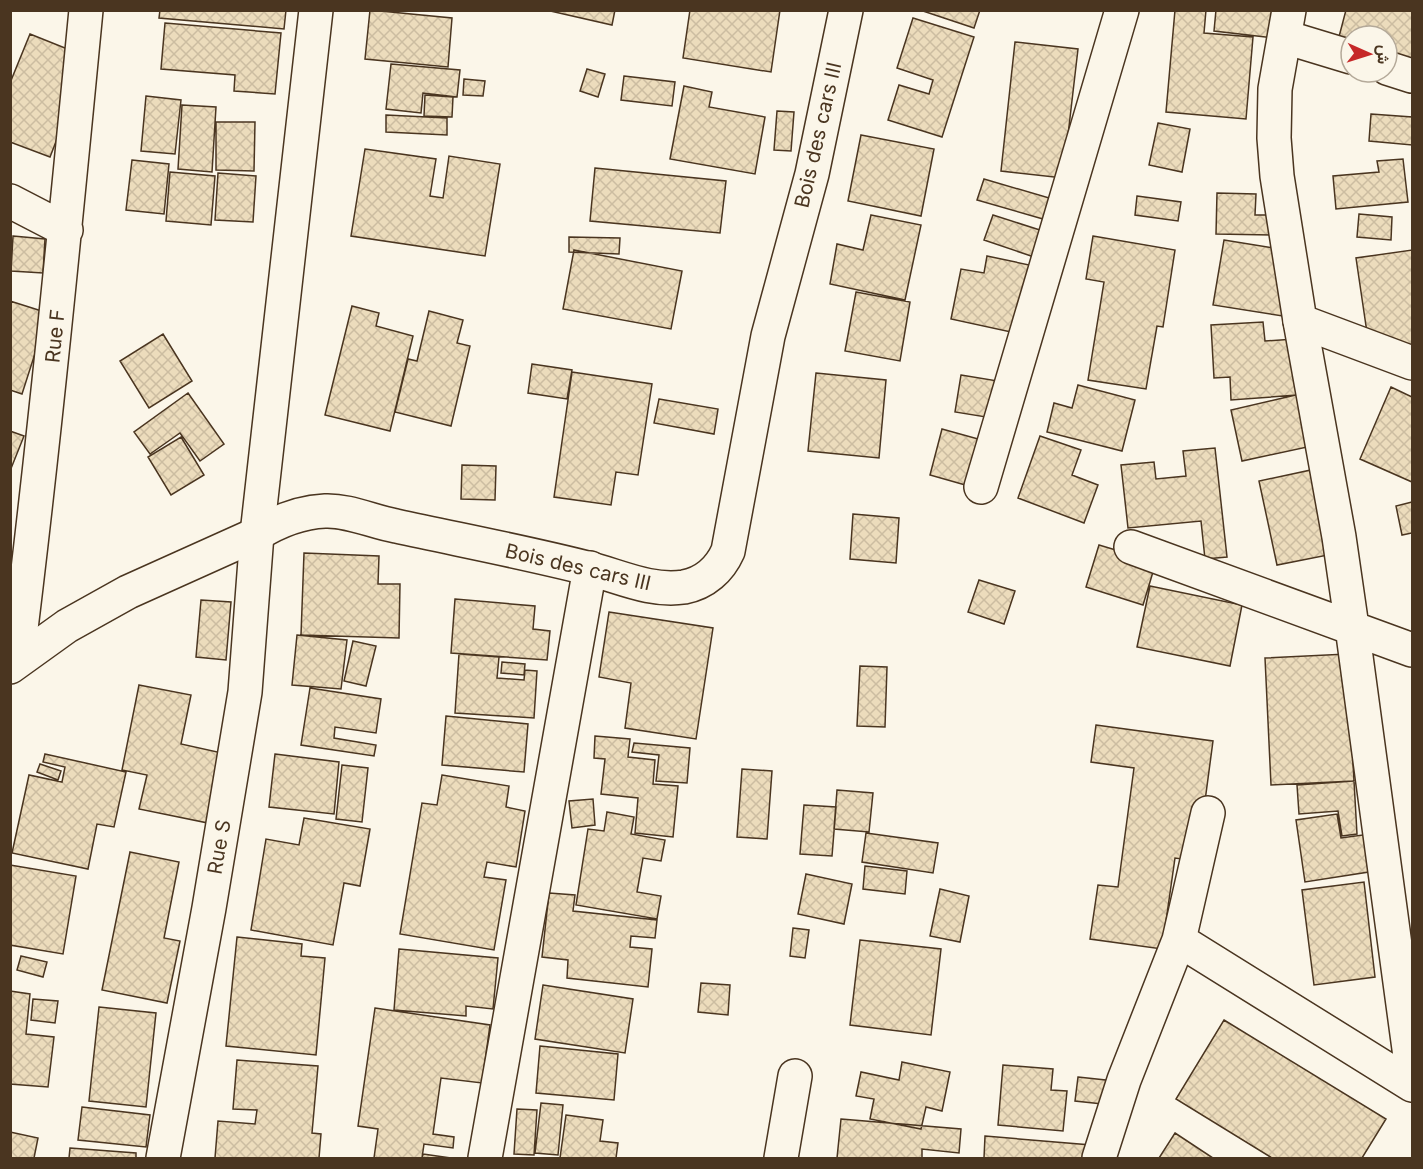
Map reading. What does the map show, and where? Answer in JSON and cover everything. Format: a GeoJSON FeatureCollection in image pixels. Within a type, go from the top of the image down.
{"type":"FeatureCollection","features":[{"type":"Feature","properties":{"kind":"street","name":"Rue F"},"geometry":{"type":"LineString","coordinates":[[14,664],[36,506],[66,230],[86,10]]}},
{"type":"Feature","properties":{"kind":"street","name":"Rue S"},"geometry":{"type":"LineString","coordinates":[[163,1158],[246,692],[257,534],[316,10]]}},
{"type":"Feature","properties":{"kind":"street","name":"Bois des cars III"},"geometry":{"type":"LineString","coordinates":[[14,664],[67,626],[128,592],[286,519],[327,510],[590,568],[628,582],[671,588],[687,586],[717,570],[728,551],[768,336],[812,174],[846,10]]}},
{"type":"Feature","properties":{"kind":"street"},"geometry":{"type":"LineString","coordinates":[[981,487],[1122,10]]}},
{"type":"Feature","properties":{"kind":"street"},"geometry":{"type":"LineString","coordinates":[[1339,51],[1287,24],[1275,89],[1274,138],[1277,176],[1300,321],[1339,537],[1413,1071]]}},
{"type":"Feature","properties":{"kind":"street"},"geometry":{"type":"LineString","coordinates":[[10,201],[66,230]]}},
{"type":"Feature","properties":{"kind":"street"},"geometry":{"type":"LineString","coordinates":[[1300,321],[1413,363]]}},
{"type":"Feature","properties":{"kind":"street"},"geometry":{"type":"LineString","coordinates":[[1131,547],[1413,650]]}},
{"type":"Feature","properties":{"kind":"street"},"geometry":{"type":"LineString","coordinates":[[485,1158],[590,568]]}},
{"type":"Feature","properties":{"kind":"street"},"geometry":{"type":"LineString","coordinates":[[1099,1158],[1124,1080],[1179,940],[1208,813]]}},
{"type":"Feature","properties":{"kind":"street"},"geometry":{"type":"LineString","coordinates":[[1179,940],[1413,1085]]}},
{"type":"Feature","properties":{"kind":"street"},"geometry":{"type":"LineString","coordinates":[[781,1158],[795,1076]]}},
{"type":"Feature","properties":{"kind":"building"},"geometry":{"type":"Polygon","coordinates":[[[160,10],[286,10],[284,29],[159,18],[160,10]]]}},
{"type":"Feature","properties":{"kind":"building"},"geometry":{"type":"Polygon","coordinates":[[[370,10],[452,18],[448,67],[365,59],[370,10]]]}},
{"type":"Feature","properties":{"kind":"building"},"geometry":{"type":"Polygon","coordinates":[[[546,10],[615,10],[612,25],[546,10]]]}},
{"type":"Feature","properties":{"kind":"building"},"geometry":{"type":"Polygon","coordinates":[[[690,10],[780,10],[771,72],[683,58],[690,10]]]}},
{"type":"Feature","properties":{"kind":"building"},"geometry":{"type":"Polygon","coordinates":[[[920,10],[980,10],[974,28],[920,10]]]}},
{"type":"Feature","properties":{"kind":"building"},"geometry":{"type":"Polygon","coordinates":[[[1175,10],[1206,10],[1204,33],[1253,37],[1246,119],[1166,112],[1175,10]]]}},
{"type":"Feature","properties":{"kind":"building"},"geometry":{"type":"Polygon","coordinates":[[[1216,10],[1285,10],[1282,39],[1214,31],[1216,10]]]}},
{"type":"Feature","properties":{"kind":"building"},"geometry":{"type":"Polygon","coordinates":[[[1346,10],[1412,10],[1412,56],[1408,72],[1399,70],[1399,24],[1342,24],[1346,10]]]}},
{"type":"Feature","properties":{"kind":"building"},"geometry":{"type":"Polygon","coordinates":[[[913,18],[974,37],[942,137],[888,120],[899,85],[929,94],[933,80],[897,68],[913,18]]]}},
{"type":"Feature","properties":{"kind":"building"},"geometry":{"type":"Polygon","coordinates":[[[165,23],[281,33],[275,94],[234,91],[235,75],[161,69],[165,23]]]}},
{"type":"Feature","properties":{"kind":"building"},"geometry":{"type":"Polygon","coordinates":[[[30,34],[75,52],[76,90],[50,157],[10,142],[10,83],[30,34]]]}},
{"type":"Feature","properties":{"kind":"building"},"geometry":{"type":"Polygon","coordinates":[[[1339,37],[1339,53],[1335,52],[1339,37]]]}},
{"type":"Feature","properties":{"kind":"building"},"geometry":{"type":"Polygon","coordinates":[[[1015,42],[1078,49],[1063,178],[1001,171],[1015,42]]]}},
{"type":"Feature","properties":{"kind":"building"},"geometry":{"type":"Polygon","coordinates":[[[391,64],[460,70],[457,97],[423,93],[421,113],[386,109],[391,64]]]}},
{"type":"Feature","properties":{"kind":"building"},"geometry":{"type":"Polygon","coordinates":[[[587,69],[605,74],[598,97],[580,91],[587,69]]]}},
{"type":"Feature","properties":{"kind":"building"},"geometry":{"type":"Polygon","coordinates":[[[624,76],[675,82],[672,106],[621,100],[624,76]]]}},
{"type":"Feature","properties":{"kind":"building"},"geometry":{"type":"Polygon","coordinates":[[[464,79],[485,81],[483,96],[463,95],[464,79]]]}},
{"type":"Feature","properties":{"kind":"building"},"geometry":{"type":"Polygon","coordinates":[[[684,86],[712,92],[709,107],[765,117],[755,174],[670,159],[684,86]]]}},
{"type":"Feature","properties":{"kind":"building"},"geometry":{"type":"Polygon","coordinates":[[[425,95],[453,97],[452,117],[424,116],[425,95]]]}},
{"type":"Feature","properties":{"kind":"building"},"geometry":{"type":"Polygon","coordinates":[[[146,96],[181,100],[175,154],[141,151],[146,96]]]}},
{"type":"Feature","properties":{"kind":"building"},"geometry":{"type":"Polygon","coordinates":[[[182,105],[216,107],[212,172],[178,169],[182,105]]]}},
{"type":"Feature","properties":{"kind":"building"},"geometry":{"type":"Polygon","coordinates":[[[777,111],[794,112],[791,151],[774,150],[777,111]]]}},
{"type":"Feature","properties":{"kind":"building"},"geometry":{"type":"Polygon","coordinates":[[[1371,114],[1412,117],[1412,145],[1369,141],[1371,114]]]}},
{"type":"Feature","properties":{"kind":"building"},"geometry":{"type":"Polygon","coordinates":[[[386,115],[447,118],[447,135],[386,132],[386,115]]]}},
{"type":"Feature","properties":{"kind":"building"},"geometry":{"type":"Polygon","coordinates":[[[216,122],[255,122],[254,171],[216,170],[216,122]]]}},
{"type":"Feature","properties":{"kind":"building"},"geometry":{"type":"Polygon","coordinates":[[[1158,123],[1190,129],[1182,172],[1149,165],[1158,123]]]}},
{"type":"Feature","properties":{"kind":"building"},"geometry":{"type":"Polygon","coordinates":[[[861,135],[934,149],[921,216],[848,201],[861,135]]]}},
{"type":"Feature","properties":{"kind":"building"},"geometry":{"type":"Polygon","coordinates":[[[365,149],[436,159],[430,196],[443,198],[449,156],[500,164],[485,256],[351,236],[365,149]]]}},
{"type":"Feature","properties":{"kind":"building"},"geometry":{"type":"Polygon","coordinates":[[[1403,159],[1408,202],[1336,209],[1333,176],[1379,172],[1377,161],[1403,159]]]}},
{"type":"Feature","properties":{"kind":"building"},"geometry":{"type":"Polygon","coordinates":[[[132,160],[169,164],[164,214],[126,210],[132,160]]]}},
{"type":"Feature","properties":{"kind":"building"},"geometry":{"type":"Polygon","coordinates":[[[595,168],[726,181],[720,233],[590,221],[595,168]]]}},
{"type":"Feature","properties":{"kind":"building"},"geometry":{"type":"Polygon","coordinates":[[[170,172],[215,176],[211,225],[166,221],[170,172]]]}},
{"type":"Feature","properties":{"kind":"building"},"geometry":{"type":"Polygon","coordinates":[[[218,173],[256,176],[253,222],[215,220],[218,173]]]}},
{"type":"Feature","properties":{"kind":"building"},"geometry":{"type":"Polygon","coordinates":[[[984,179],[1056,200],[1050,221],[977,200],[984,179]]]}},
{"type":"Feature","properties":{"kind":"building"},"geometry":{"type":"Polygon","coordinates":[[[1217,193],[1256,194],[1255,215],[1277,215],[1276,235],[1216,234],[1217,193]]]}},
{"type":"Feature","properties":{"kind":"building"},"geometry":{"type":"Polygon","coordinates":[[[1137,196],[1181,202],[1178,221],[1135,215],[1137,196]]]}},
{"type":"Feature","properties":{"kind":"building"},"geometry":{"type":"Polygon","coordinates":[[[1359,214],[1392,217],[1391,240],[1357,237],[1359,214]]]}},
{"type":"Feature","properties":{"kind":"building"},"geometry":{"type":"Polygon","coordinates":[[[871,215],[921,225],[905,300],[830,284],[837,244],[863,250],[871,215]]]}},
{"type":"Feature","properties":{"kind":"building"},"geometry":{"type":"Polygon","coordinates":[[[993,215],[1043,231],[1034,257],[984,240],[993,215]]]}},
{"type":"Feature","properties":{"kind":"building"},"geometry":{"type":"Polygon","coordinates":[[[13,236],[45,239],[43,273],[11,271],[13,236]]]}},
{"type":"Feature","properties":{"kind":"building"},"geometry":{"type":"Polygon","coordinates":[[[1093,236],[1175,250],[1163,327],[1157,326],[1146,389],[1088,380],[1104,282],[1086,279],[1093,236]]]}},
{"type":"Feature","properties":{"kind":"building"},"geometry":{"type":"Polygon","coordinates":[[[569,237],[620,238],[619,254],[569,252],[569,237]]]}},
{"type":"Feature","properties":{"kind":"building"},"geometry":{"type":"Polygon","coordinates":[[[1224,240],[1299,252],[1289,317],[1213,305],[1224,240]]]}},
{"type":"Feature","properties":{"kind":"building"},"geometry":{"type":"Polygon","coordinates":[[[574,250],[682,271],[671,329],[563,309],[574,250]]]}},
{"type":"Feature","properties":{"kind":"building"},"geometry":{"type":"Polygon","coordinates":[[[1412,250],[1412,347],[1370,353],[1356,258],[1412,250]]]}},
{"type":"Feature","properties":{"kind":"building"},"geometry":{"type":"Polygon","coordinates":[[[987,256],[1034,266],[1020,334],[951,319],[961,269],[984,273],[987,256]]]}},
{"type":"Feature","properties":{"kind":"building"},"geometry":{"type":"Polygon","coordinates":[[[856,292],[910,302],[900,361],[845,351],[856,292]]]}},
{"type":"Feature","properties":{"kind":"building"},"geometry":{"type":"Polygon","coordinates":[[[10,301],[48,313],[22,394],[10,390],[10,301]]]}},
{"type":"Feature","properties":{"kind":"building"},"geometry":{"type":"Polygon","coordinates":[[[352,306],[379,313],[376,326],[413,336],[390,431],[325,415],[352,306]]]}},
{"type":"Feature","properties":{"kind":"building"},"geometry":{"type":"Polygon","coordinates":[[[429,311],[463,320],[457,343],[470,346],[451,426],[395,412],[408,359],[417,361],[429,311]]]}},
{"type":"Feature","properties":{"kind":"building"},"geometry":{"type":"Polygon","coordinates":[[[1263,322],[1265,341],[1294,339],[1297,395],[1231,400],[1230,377],[1214,378],[1211,325],[1263,322]]]}},
{"type":"Feature","properties":{"kind":"building"},"geometry":{"type":"Polygon","coordinates":[[[163,334],[192,381],[149,408],[120,361],[163,334]]]}},
{"type":"Feature","properties":{"kind":"building"},"geometry":{"type":"Polygon","coordinates":[[[532,364],[572,370],[567,399],[528,393],[532,364]]]}},
{"type":"Feature","properties":{"kind":"building"},"geometry":{"type":"Polygon","coordinates":[[[572,372],[652,384],[638,475],[616,472],[611,505],[554,497],[572,372]]]}},
{"type":"Feature","properties":{"kind":"building"},"geometry":{"type":"Polygon","coordinates":[[[816,373],[886,380],[879,458],[808,451],[816,373]]]}},
{"type":"Feature","properties":{"kind":"building"},"geometry":{"type":"Polygon","coordinates":[[[961,375],[998,381],[992,418],[955,412],[961,375]]]}},
{"type":"Feature","properties":{"kind":"building"},"geometry":{"type":"Polygon","coordinates":[[[1078,385],[1135,400],[1122,451],[1047,432],[1054,403],[1072,408],[1078,385]]]}},
{"type":"Feature","properties":{"kind":"building"},"geometry":{"type":"Polygon","coordinates":[[[1391,387],[1412,397],[1412,482],[1360,459],[1391,387]]]}},
{"type":"Feature","properties":{"kind":"building"},"geometry":{"type":"Polygon","coordinates":[[[188,393],[224,444],[200,461],[180,433],[150,454],[134,432],[188,393]]]}},
{"type":"Feature","properties":{"kind":"building"},"geometry":{"type":"Polygon","coordinates":[[[1300,394],[1312,446],[1242,461],[1231,410],[1300,394]]]}},
{"type":"Feature","properties":{"kind":"building"},"geometry":{"type":"Polygon","coordinates":[[[659,399],[718,409],[714,434],[654,423],[659,399]]]}},
{"type":"Feature","properties":{"kind":"building"},"geometry":{"type":"Polygon","coordinates":[[[942,429],[989,442],[976,488],[930,475],[942,429]]]}},
{"type":"Feature","properties":{"kind":"building"},"geometry":{"type":"Polygon","coordinates":[[[10,431],[24,436],[10,471],[10,431]]]}},
{"type":"Feature","properties":{"kind":"building"},"geometry":{"type":"Polygon","coordinates":[[[1040,436],[1081,450],[1072,475],[1098,485],[1084,523],[1018,498],[1040,436]]]}},
{"type":"Feature","properties":{"kind":"building"},"geometry":{"type":"Polygon","coordinates":[[[181,437],[204,475],[171,495],[148,457],[181,437]]]}},
{"type":"Feature","properties":{"kind":"building"},"geometry":{"type":"Polygon","coordinates":[[[1215,448],[1227,557],[1205,559],[1201,521],[1128,528],[1121,465],[1154,462],[1156,479],[1186,476],[1183,451],[1215,448]]]}},
{"type":"Feature","properties":{"kind":"building"},"geometry":{"type":"Polygon","coordinates":[[[462,465],[496,466],[495,500],[461,499],[462,465]]]}},
{"type":"Feature","properties":{"kind":"building"},"geometry":{"type":"Polygon","coordinates":[[[1311,470],[1328,555],[1277,565],[1259,481],[1311,470]]]}},
{"type":"Feature","properties":{"kind":"building"},"geometry":{"type":"Polygon","coordinates":[[[1412,502],[1412,533],[1402,535],[1396,506],[1412,502]]]}},
{"type":"Feature","properties":{"kind":"building"},"geometry":{"type":"Polygon","coordinates":[[[853,514],[899,518],[896,563],[850,559],[853,514]]]}},
{"type":"Feature","properties":{"kind":"building"},"geometry":{"type":"Polygon","coordinates":[[[1099,545],[1156,562],[1143,605],[1086,587],[1099,545]]]}},
{"type":"Feature","properties":{"kind":"building"},"geometry":{"type":"Polygon","coordinates":[[[304,553],[379,556],[378,584],[400,584],[399,638],[301,635],[304,553]]]}},
{"type":"Feature","properties":{"kind":"building"},"geometry":{"type":"Polygon","coordinates":[[[979,580],[1015,591],[1004,624],[968,612],[979,580]]]}},
{"type":"Feature","properties":{"kind":"building"},"geometry":{"type":"Polygon","coordinates":[[[1150,586],[1242,605],[1230,666],[1137,647],[1150,586]]]}},
{"type":"Feature","properties":{"kind":"building"},"geometry":{"type":"Polygon","coordinates":[[[455,599],[535,606],[533,629],[550,631],[547,660],[451,653],[455,599]]]}},
{"type":"Feature","properties":{"kind":"building"},"geometry":{"type":"Polygon","coordinates":[[[201,600],[231,602],[226,660],[196,657],[201,600]]]}},
{"type":"Feature","properties":{"kind":"building"},"geometry":{"type":"Polygon","coordinates":[[[609,612],[713,628],[696,739],[625,728],[631,683],[599,677],[609,612]]]}},
{"type":"Feature","properties":{"kind":"building"},"geometry":{"type":"Polygon","coordinates":[[[297,635],[347,640],[341,689],[292,685],[297,635]]]}},
{"type":"Feature","properties":{"kind":"building"},"geometry":{"type":"Polygon","coordinates":[[[353,641],[376,646],[366,686],[344,681],[353,641]]]}},
{"type":"Feature","properties":{"kind":"building"},"geometry":{"type":"Polygon","coordinates":[[[459,654],[499,657],[497,678],[524,680],[525,670],[537,671],[534,718],[455,713],[459,654]]]}},
{"type":"Feature","properties":{"kind":"building"},"geometry":{"type":"Polygon","coordinates":[[[1347,654],[1354,781],[1271,785],[1265,658],[1347,654]]]}},
{"type":"Feature","properties":{"kind":"building"},"geometry":{"type":"Polygon","coordinates":[[[502,662],[525,664],[524,675],[501,673],[502,662]]]}},
{"type":"Feature","properties":{"kind":"building"},"geometry":{"type":"Polygon","coordinates":[[[860,666],[887,667],[885,727],[857,726],[860,666]]]}},
{"type":"Feature","properties":{"kind":"building"},"geometry":{"type":"Polygon","coordinates":[[[139,685],[191,695],[181,744],[222,753],[208,823],[139,809],[147,775],[122,770],[139,685]]]}},
{"type":"Feature","properties":{"kind":"building"},"geometry":{"type":"Polygon","coordinates":[[[310,688],[381,699],[376,733],[335,727],[334,738],[376,745],[374,756],[301,745],[310,688]]]}},
{"type":"Feature","properties":{"kind":"building"},"geometry":{"type":"Polygon","coordinates":[[[446,716],[528,724],[524,772],[442,765],[446,716]]]}},
{"type":"Feature","properties":{"kind":"building"},"geometry":{"type":"Polygon","coordinates":[[[1096,725],[1213,741],[1197,861],[1175,858],[1162,949],[1090,939],[1098,885],[1118,887],[1134,768],[1091,762],[1096,725]]]}},
{"type":"Feature","properties":{"kind":"building"},"geometry":{"type":"Polygon","coordinates":[[[595,736],[630,739],[628,757],[655,760],[653,784],[678,786],[673,837],[635,833],[638,798],[601,794],[605,759],[594,758],[595,736]]]}},
{"type":"Feature","properties":{"kind":"building"},"geometry":{"type":"Polygon","coordinates":[[[634,743],[690,748],[687,783],[656,781],[659,755],[632,752],[634,743]]]}},
{"type":"Feature","properties":{"kind":"building"},"geometry":{"type":"Polygon","coordinates":[[[45,754],[126,772],[114,827],[97,824],[88,869],[12,853],[29,775],[62,782],[65,767],[43,762],[45,754]]]}},
{"type":"Feature","properties":{"kind":"building"},"geometry":{"type":"Polygon","coordinates":[[[275,754],[339,762],[334,814],[269,807],[275,754]]]}},
{"type":"Feature","properties":{"kind":"building"},"geometry":{"type":"Polygon","coordinates":[[[40,764],[61,771],[58,780],[37,772],[40,764]]]}},
{"type":"Feature","properties":{"kind":"building"},"geometry":{"type":"Polygon","coordinates":[[[342,765],[368,768],[362,822],[336,819],[342,765]]]}},
{"type":"Feature","properties":{"kind":"building"},"geometry":{"type":"Polygon","coordinates":[[[742,769],[772,771],[767,839],[737,837],[742,769]]]}},
{"type":"Feature","properties":{"kind":"building"},"geometry":{"type":"Polygon","coordinates":[[[442,775],[509,786],[506,807],[525,811],[516,867],[487,862],[484,877],[506,880],[494,950],[400,934],[422,803],[437,805],[442,775]]]}},
{"type":"Feature","properties":{"kind":"building"},"geometry":{"type":"Polygon","coordinates":[[[1354,781],[1357,834],[1342,836],[1338,811],[1299,814],[1297,785],[1354,781]]]}},
{"type":"Feature","properties":{"kind":"building"},"geometry":{"type":"Polygon","coordinates":[[[837,790],[873,793],[869,832],[834,829],[837,790]]]}},
{"type":"Feature","properties":{"kind":"building"},"geometry":{"type":"Polygon","coordinates":[[[593,799],[595,825],[572,828],[569,801],[593,799]]]}},
{"type":"Feature","properties":{"kind":"building"},"geometry":{"type":"Polygon","coordinates":[[[804,805],[836,807],[832,856],[800,854],[804,805]]]}},
{"type":"Feature","properties":{"kind":"building"},"geometry":{"type":"Polygon","coordinates":[[[607,812],[634,817],[631,834],[665,840],[661,861],[643,858],[637,892],[661,896],[657,919],[576,905],[588,829],[604,831],[607,812]]]}},
{"type":"Feature","properties":{"kind":"building"},"geometry":{"type":"Polygon","coordinates":[[[1337,814],[1341,838],[1370,834],[1375,871],[1305,882],[1296,820],[1337,814]]]}},
{"type":"Feature","properties":{"kind":"building"},"geometry":{"type":"Polygon","coordinates":[[[304,818],[370,829],[360,886],[344,883],[333,945],[251,930],[266,839],[299,845],[304,818]]]}},
{"type":"Feature","properties":{"kind":"building"},"geometry":{"type":"Polygon","coordinates":[[[866,833],[938,843],[933,873],[862,862],[866,833]]]}},
{"type":"Feature","properties":{"kind":"building"},"geometry":{"type":"Polygon","coordinates":[[[130,852],[179,862],[164,938],[180,941],[167,1003],[102,990],[130,852]]]}},
{"type":"Feature","properties":{"kind":"building"},"geometry":{"type":"Polygon","coordinates":[[[10,865],[76,876],[63,954],[10,945],[10,865]]]}},
{"type":"Feature","properties":{"kind":"building"},"geometry":{"type":"Polygon","coordinates":[[[865,866],[907,871],[905,894],[863,889],[865,866]]]}},
{"type":"Feature","properties":{"kind":"building"},"geometry":{"type":"Polygon","coordinates":[[[806,874],[852,884],[844,924],[798,914],[806,874]]]}},
{"type":"Feature","properties":{"kind":"building"},"geometry":{"type":"Polygon","coordinates":[[[1364,882],[1375,977],[1314,985],[1302,890],[1364,882]]]}},
{"type":"Feature","properties":{"kind":"building"},"geometry":{"type":"Polygon","coordinates":[[[940,889],[969,896],[960,942],[930,936],[940,889]]]}},
{"type":"Feature","properties":{"kind":"building"},"geometry":{"type":"Polygon","coordinates":[[[549,893],[575,895],[573,911],[657,920],[655,938],[631,936],[630,947],[652,949],[648,987],[567,978],[568,960],[542,957],[549,893]]]}},
{"type":"Feature","properties":{"kind":"building"},"geometry":{"type":"Polygon","coordinates":[[[793,928],[809,930],[805,958],[790,956],[793,928]]]}},
{"type":"Feature","properties":{"kind":"building"},"geometry":{"type":"Polygon","coordinates":[[[237,937],[302,944],[301,956],[325,958],[316,1055],[226,1046],[237,937]]]}},
{"type":"Feature","properties":{"kind":"building"},"geometry":{"type":"Polygon","coordinates":[[[860,940],[941,949],[931,1035],[850,1025],[860,940]]]}},
{"type":"Feature","properties":{"kind":"building"},"geometry":{"type":"Polygon","coordinates":[[[399,949],[498,958],[493,1009],[466,1006],[466,1016],[394,1010],[399,949]]]}},
{"type":"Feature","properties":{"kind":"building"},"geometry":{"type":"Polygon","coordinates":[[[21,956],[47,962],[43,977],[17,970],[21,956]]]}},
{"type":"Feature","properties":{"kind":"building"},"geometry":{"type":"Polygon","coordinates":[[[701,983],[730,985],[728,1015],[698,1012],[701,983]]]}},
{"type":"Feature","properties":{"kind":"building"},"geometry":{"type":"Polygon","coordinates":[[[543,985],[633,999],[625,1053],[535,1039],[543,985]]]}},
{"type":"Feature","properties":{"kind":"building"},"geometry":{"type":"Polygon","coordinates":[[[10,991],[30,994],[26,1034],[54,1037],[48,1087],[10,1084],[10,991]]]}},
{"type":"Feature","properties":{"kind":"building"},"geometry":{"type":"Polygon","coordinates":[[[33,999],[58,1001],[55,1023],[31,1020],[33,999]]]}},
{"type":"Feature","properties":{"kind":"building"},"geometry":{"type":"Polygon","coordinates":[[[99,1007],[156,1013],[146,1107],[89,1101],[99,1007]]]}},
{"type":"Feature","properties":{"kind":"building"},"geometry":{"type":"Polygon","coordinates":[[[375,1008],[490,1025],[482,1083],[441,1078],[433,1134],[454,1137],[453,1148],[424,1144],[422,1158],[374,1158],[378,1129],[358,1126],[375,1008]]]}},
{"type":"Feature","properties":{"kind":"building"},"geometry":{"type":"Polygon","coordinates":[[[1224,1020],[1386,1119],[1362,1158],[1272,1158],[1176,1099],[1224,1020]]]}},
{"type":"Feature","properties":{"kind":"building"},"geometry":{"type":"Polygon","coordinates":[[[540,1046],[618,1054],[614,1100],[536,1093],[540,1046]]]}},
{"type":"Feature","properties":{"kind":"building"},"geometry":{"type":"Polygon","coordinates":[[[237,1060],[318,1066],[312,1133],[321,1134],[319,1158],[215,1158],[218,1121],[255,1124],[257,1110],[233,1109],[237,1060]]]}},
{"type":"Feature","properties":{"kind":"building"},"geometry":{"type":"Polygon","coordinates":[[[902,1062],[950,1072],[942,1111],[926,1107],[921,1129],[870,1119],[874,1099],[856,1096],[861,1072],[899,1080],[902,1062]]]}},
{"type":"Feature","properties":{"kind":"building"},"geometry":{"type":"Polygon","coordinates":[[[1003,1065],[1053,1069],[1051,1090],[1067,1091],[1063,1131],[998,1125],[1003,1065]]]}},
{"type":"Feature","properties":{"kind":"building"},"geometry":{"type":"Polygon","coordinates":[[[1078,1077],[1124,1082],[1121,1106],[1075,1101],[1078,1077]]]}},
{"type":"Feature","properties":{"kind":"building"},"geometry":{"type":"Polygon","coordinates":[[[541,1103],[563,1105],[558,1155],[535,1153],[541,1103]]]}},
{"type":"Feature","properties":{"kind":"building"},"geometry":{"type":"Polygon","coordinates":[[[82,1107],[150,1115],[146,1147],[78,1140],[82,1107]]]}},
{"type":"Feature","properties":{"kind":"building"},"geometry":{"type":"Polygon","coordinates":[[[517,1109],[537,1110],[534,1155],[514,1154],[517,1109]]]}},
{"type":"Feature","properties":{"kind":"building"},"geometry":{"type":"Polygon","coordinates":[[[566,1115],[603,1120],[600,1141],[618,1143],[616,1158],[560,1158],[566,1115]]]}},
{"type":"Feature","properties":{"kind":"building"},"geometry":{"type":"Polygon","coordinates":[[[841,1119],[961,1129],[959,1153],[922,1149],[922,1158],[837,1158],[841,1119]]]}},
{"type":"Feature","properties":{"kind":"building"},"geometry":{"type":"Polygon","coordinates":[[[10,1132],[38,1138],[34,1158],[10,1158],[10,1132]]]}},
{"type":"Feature","properties":{"kind":"building"},"geometry":{"type":"Polygon","coordinates":[[[1175,1133],[1213,1158],[1159,1158],[1175,1133]]]}},
{"type":"Feature","properties":{"kind":"building"},"geometry":{"type":"Polygon","coordinates":[[[985,1136],[1091,1145],[1090,1158],[984,1158],[985,1136]]]}},
{"type":"Feature","properties":{"kind":"building"},"geometry":{"type":"Polygon","coordinates":[[[70,1148],[136,1153],[136,1158],[69,1158],[70,1148]]]}},
{"type":"Feature","properties":{"kind":"building"},"geometry":{"type":"Polygon","coordinates":[[[423,1154],[451,1158],[422,1158],[423,1154]]]}}]}
